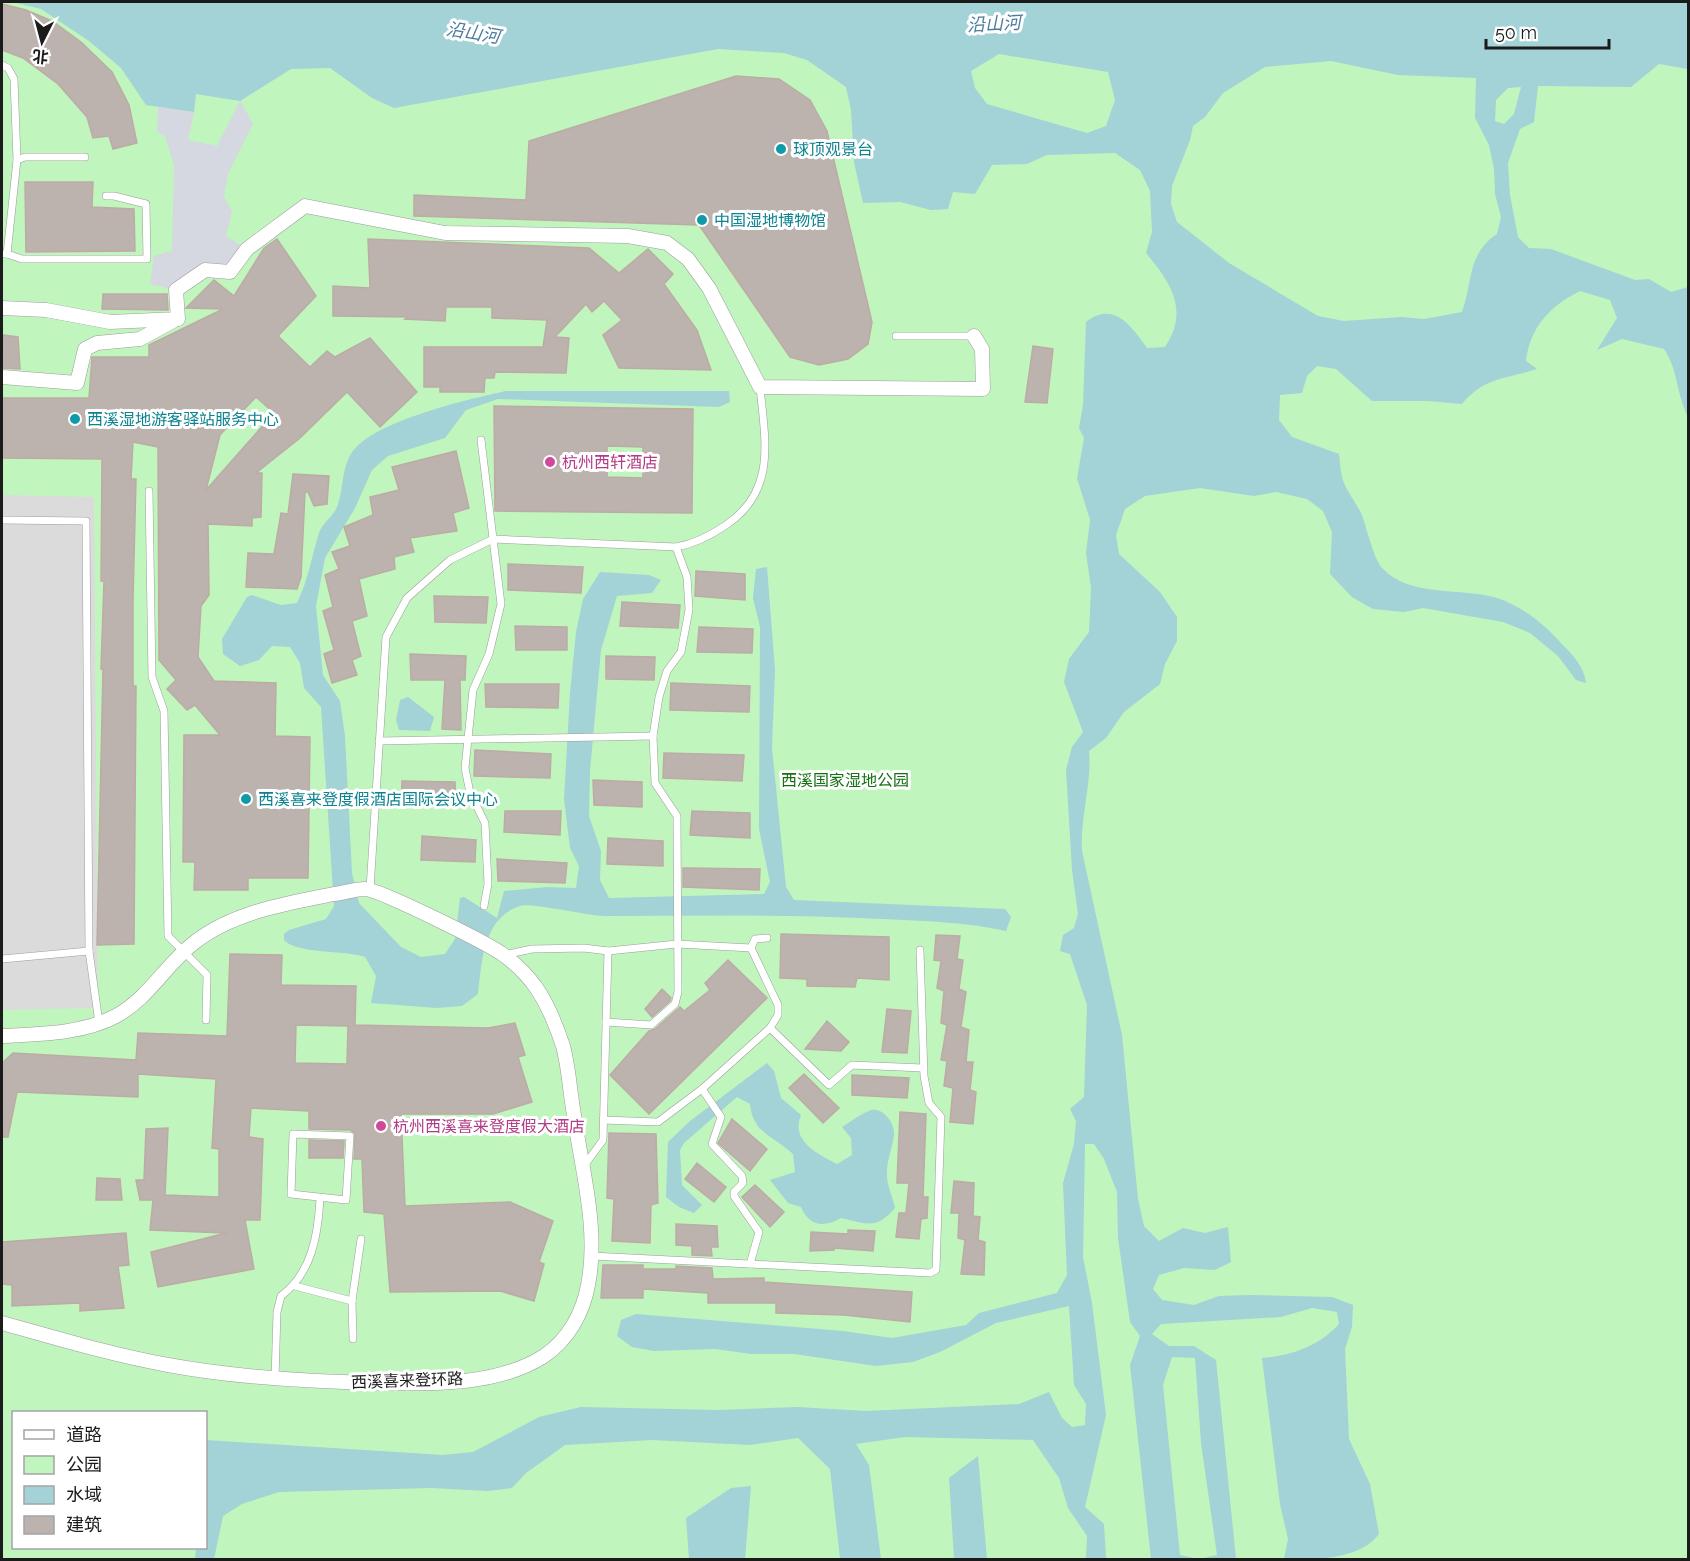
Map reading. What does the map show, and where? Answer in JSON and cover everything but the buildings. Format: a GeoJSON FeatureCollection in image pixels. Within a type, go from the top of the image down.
{"type":"FeatureCollection","features":[{"type":"Feature","properties":{"kind":"street"},"geometry":{"type":"LineString","coordinates":[[178,319],[176,290],[206,270],[230,272],[247,249],[304,206],[445,233],[628,236],[667,243],[688,259],[709,288],[760,387],[982,389],[985,343],[974,336]]}},
{"type":"Feature","properties":{"kind":"street"},"geometry":{"type":"LineString","coordinates":[[2,308],[46,310],[110,322],[178,319]]}},
{"type":"Feature","properties":{"kind":"street"},"geometry":{"type":"LineString","coordinates":[[2,377],[77,383],[85,349],[97,343],[140,339],[178,319]]}},
{"type":"Feature","properties":{"kind":"street"},"geometry":{"type":"LineString","coordinates":[[2,1036],[42,1034],[99,1023],[117,1015],[149,990],[182,953],[197,940],[232,921],[268,909],[365,889]]}},
{"type":"Feature","properties":{"kind":"street","name":"西溪喜来登环路"},"geometry":{"type":"LineString","coordinates":[[2,1323],[164,1364],[275,1378],[415,1383],[500,1375],[525,1365],[546,1354],[579,1317],[588,1287],[592,1256],[590,1223],[563,1047],[539,992],[504,955],[365,889]]}},
{"type":"Feature","properties":{"kind":"lane"},"geometry":{"type":"LineString","coordinates":[[2,65],[8,68],[14,79],[17,160],[4,254],[22,259],[147,259],[146,204],[106,196]]}},
{"type":"Feature","properties":{"kind":"lane"},"geometry":{"type":"LineString","coordinates":[[17,160],[25,156],[85,157]]}},
{"type":"Feature","properties":{"kind":"lane"},"geometry":{"type":"LineString","coordinates":[[896,336],[974,336]]}},
{"type":"Feature","properties":{"kind":"lane"},"geometry":{"type":"LineString","coordinates":[[365,889],[386,637],[407,598],[450,560],[492,539],[676,547],[691,544],[716,532],[736,518],[756,495],[765,467],[760,387]]}},
{"type":"Feature","properties":{"kind":"lane"},"geometry":{"type":"LineString","coordinates":[[481,440],[501,604],[489,654],[473,690],[469,738],[467,777],[470,793],[485,823],[488,884],[484,906]]}},
{"type":"Feature","properties":{"kind":"lane"},"geometry":{"type":"LineString","coordinates":[[149,491],[152,677],[164,711],[166,920],[168,936],[182,953],[207,975],[206,1020]]}},
{"type":"Feature","properties":{"kind":"lane"},"geometry":{"type":"LineString","coordinates":[[2,520],[86,521],[89,951],[99,1023]]}},
{"type":"Feature","properties":{"kind":"lane"},"geometry":{"type":"LineString","coordinates":[[606,1022],[651,1025],[675,1004],[678,992],[677,816],[655,783],[653,736],[664,680],[681,652],[689,610],[687,577],[676,547]]}},
{"type":"Feature","properties":{"kind":"lane"},"geometry":{"type":"LineString","coordinates":[[379,741],[653,736]]}},
{"type":"Feature","properties":{"kind":"lane"},"geometry":{"type":"LineString","coordinates":[[603,1120],[658,1122],[702,1089],[770,1028],[778,1015],[778,1005],[751,948],[755,939],[767,938]]}},
{"type":"Feature","properties":{"kind":"lane"},"geometry":{"type":"LineString","coordinates":[[504,955],[532,949],[584,948],[608,951],[677,944],[751,948]]}},
{"type":"Feature","properties":{"kind":"lane"},"geometry":{"type":"LineString","coordinates":[[592,1256],[930,1273],[936,1270],[941,1117],[929,1103],[923,1068],[920,950]]}},
{"type":"Feature","properties":{"kind":"lane"},"geometry":{"type":"LineString","coordinates":[[2,959],[89,951]]}},
{"type":"Feature","properties":{"kind":"lane"},"geometry":{"type":"LineString","coordinates":[[582,1167],[603,1140],[608,951]]}},
{"type":"Feature","properties":{"kind":"lane"},"geometry":{"type":"LineString","coordinates":[[770,1028],[829,1085],[852,1065],[923,1068]]}},
{"type":"Feature","properties":{"kind":"lane"},"geometry":{"type":"LineString","coordinates":[[702,1089],[721,1117],[712,1144],[742,1176],[743,1183],[734,1192],[734,1196],[759,1232],[750,1264]]}},
{"type":"Feature","properties":{"kind":"lane"},"geometry":{"type":"LineString","coordinates":[[293,1134],[350,1136],[346,1200],[320,1199],[291,1194],[293,1134]]}},
{"type":"Feature","properties":{"kind":"lane"},"geometry":{"type":"LineString","coordinates":[[275,1378],[277,1312],[281,1296],[295,1286],[303,1274],[319,1223],[320,1199]]}},
{"type":"Feature","properties":{"kind":"lane"},"geometry":{"type":"LineString","coordinates":[[353,1339],[352,1301],[361,1239]]}},
{"type":"Feature","properties":{"kind":"lane"},"geometry":{"type":"LineString","coordinates":[[295,1286],[352,1301]]}},
{"type":"Feature","properties":{"kind":"green space","name":"西溪国家湿地公园"},"geometry":{"type":"Polygon","coordinates":[[[2,2],[1688,2],[1688,1559],[2,1560],[2,2]]]}},
{"type":"Feature","properties":{"kind":"shaded area"},"geometry":{"type":"Polygon","coordinates":[[[240,101],[253,124],[228,174],[224,197],[232,211],[226,236],[247,249],[230,272],[205,270],[176,290],[150,284],[154,256],[172,251],[174,166],[165,136],[157,132],[158,107],[194,112],[188,140],[217,146],[240,101]]]}},
{"type":"Feature","properties":{"kind":"shaded area"},"geometry":{"type":"Polygon","coordinates":[[[2,495],[94,497],[98,1008],[2,1010],[2,495]]]}},
{"type":"Feature","properties":{"kind":"water","name":"沿山河"},"geometry":{"type":"Polygon","coordinates":[[[12,2],[1688,2],[1688,69],[1659,64],[1631,87],[1538,86],[1534,122],[1520,129],[1508,163],[1510,195],[1518,237],[1529,248],[1551,249],[1635,280],[1649,279],[1671,292],[1688,287],[1688,417],[1672,365],[1664,349],[1622,339],[1597,350],[1617,318],[1610,300],[1580,291],[1559,303],[1537,328],[1528,349],[1526,361],[1537,369],[1487,384],[1470,395],[1462,404],[1428,401],[1372,401],[1336,369],[1317,366],[1307,376],[1302,393],[1280,395],[1279,420],[1292,437],[1339,454],[1343,482],[1361,513],[1373,551],[1383,569],[1394,578],[1408,584],[1497,598],[1523,610],[1569,651],[1580,666],[1586,683],[1576,680],[1558,656],[1530,633],[1503,622],[1423,608],[1404,612],[1373,609],[1352,597],[1330,574],[1332,532],[1323,511],[1307,499],[1276,492],[1254,496],[1200,488],[1145,496],[1125,509],[1116,535],[1119,554],[1160,592],[1177,617],[1177,641],[1165,664],[1160,684],[1124,712],[1106,738],[1089,751],[1082,851],[1122,1035],[1138,1199],[1144,1226],[1159,1241],[1183,1228],[1205,1233],[1228,1227],[1231,1262],[1215,1270],[1184,1268],[1159,1275],[1153,1289],[1162,1300],[1194,1305],[1219,1296],[1250,1295],[1332,1297],[1353,1305],[1352,1327],[1345,1349],[1349,1439],[1370,1484],[1379,1534],[1371,1543],[1349,1554],[1336,1557],[1284,1559],[1288,1539],[1280,1504],[1262,1358],[1304,1349],[1323,1338],[1339,1324],[1337,1312],[1312,1308],[1281,1317],[1161,1324],[1152,1334],[1169,1346],[1194,1346],[1216,1360],[1236,1559],[1199,1559],[1151,1559],[1130,1365],[1140,1336],[1130,1322],[1118,1238],[1117,1192],[1104,1159],[1094,1144],[1085,1144],[1083,1257],[1092,1303],[1106,1415],[1085,1507],[1104,1524],[1106,1559],[1086,1559],[1087,1536],[1068,1508],[1059,1478],[1033,1440],[905,1437],[856,1444],[869,1465],[881,1559],[840,1559],[830,1469],[798,1438],[750,1445],[652,1440],[565,1445],[526,1473],[512,1488],[488,1491],[431,1488],[279,1492],[242,1504],[223,1516],[214,1559],[195,1559],[196,1549],[207,1549],[207,1440],[443,1455],[473,1452],[539,1417],[581,1407],[718,1410],[797,1407],[866,1411],[1019,1404],[1049,1392],[1062,1418],[1072,1427],[1085,1425],[1086,1404],[1074,1385],[1069,1306],[996,1323],[940,1352],[913,1362],[876,1366],[794,1354],[751,1354],[715,1349],[654,1351],[632,1347],[617,1336],[621,1320],[636,1314],[843,1331],[892,1338],[966,1325],[979,1313],[1057,1293],[1067,1275],[1063,1183],[1074,1144],[1076,1121],[1070,1109],[1084,1097],[1087,1005],[1070,954],[1060,951],[1063,935],[1074,928],[1078,914],[1072,870],[1066,770],[1072,747],[1083,732],[1064,682],[1069,659],[1089,632],[1091,588],[1086,553],[1090,520],[1077,478],[1084,438],[1079,428],[1083,405],[1086,322],[1096,316],[1113,315],[1128,324],[1147,348],[1165,347],[1176,321],[1176,309],[1169,286],[1146,253],[1152,232],[1150,191],[1140,170],[1115,153],[1047,155],[1027,164],[992,165],[975,194],[953,192],[948,209],[931,210],[900,202],[863,203],[854,162],[851,110],[846,87],[807,60],[784,53],[718,49],[394,108],[372,98],[330,68],[291,69],[240,101],[196,94],[194,112],[146,105],[121,68],[89,41],[41,9],[12,2]],[[999,54],[971,71],[975,88],[987,104],[1087,133],[1106,126],[1115,100],[1108,72],[999,54]],[[1331,61],[1265,67],[1223,93],[1205,117],[1193,126],[1172,186],[1171,204],[1177,222],[1229,263],[1318,316],[1344,321],[1401,317],[1424,319],[1462,312],[1476,259],[1480,250],[1497,234],[1501,217],[1495,194],[1494,169],[1489,145],[1475,118],[1476,78],[1398,75],[1331,61]],[[1521,87],[1508,88],[1496,100],[1495,121],[1504,124],[1514,114],[1521,87]],[[1172,1357],[1163,1385],[1180,1555],[1199,1559],[1217,1555],[1201,1443],[1195,1358],[1172,1357]]]}},
{"type":"Feature","properties":{"kind":"water"},"geometry":{"type":"Polygon","coordinates":[[[506,391],[729,391],[730,402],[719,407],[498,399],[466,410],[445,438],[388,456],[372,470],[355,508],[325,558],[316,606],[323,675],[340,701],[345,736],[352,873],[359,903],[401,947],[421,957],[445,954],[455,939],[460,898],[464,897],[497,918],[504,891],[547,887],[576,888],[579,866],[570,848],[564,799],[570,693],[576,632],[583,599],[600,572],[649,575],[661,580],[652,593],[617,596],[601,650],[590,771],[589,816],[601,851],[600,880],[609,898],[764,894],[770,882],[759,829],[760,627],[753,598],[756,569],[767,567],[775,670],[772,748],[786,887],[794,900],[1005,909],[1011,917],[1006,931],[960,924],[848,917],[605,916],[526,905],[508,912],[498,920],[492,930],[483,955],[478,994],[462,1006],[437,1008],[371,1003],[376,976],[365,957],[299,948],[284,940],[284,934],[289,930],[326,919],[334,906],[321,707],[304,688],[300,663],[290,647],[272,646],[259,660],[240,666],[223,654],[222,639],[247,597],[252,595],[281,605],[297,603],[319,533],[337,507],[348,460],[362,442],[379,431],[422,413],[506,391]]]}},
{"type":"Feature","properties":{"kind":"water"},"geometry":{"type":"Polygon","coordinates":[[[408,697],[434,717],[430,731],[399,730],[396,720],[400,700],[408,697]]]}},
{"type":"Feature","properties":{"kind":"water"},"geometry":{"type":"Polygon","coordinates":[[[767,1063],[774,1071],[781,1098],[801,1115],[799,1132],[803,1139],[814,1151],[837,1164],[852,1155],[851,1138],[842,1127],[871,1110],[884,1113],[893,1125],[894,1134],[887,1180],[895,1208],[882,1220],[871,1224],[841,1218],[823,1224],[808,1218],[801,1207],[788,1203],[770,1180],[795,1172],[793,1154],[760,1128],[755,1122],[750,1104],[737,1097],[684,1143],[680,1150],[682,1185],[702,1205],[694,1213],[679,1207],[666,1197],[668,1142],[690,1121],[767,1063]]]}},
{"type":"Feature","properties":{"kind":"water"},"geometry":{"type":"Polygon","coordinates":[[[978,1456],[987,1559],[954,1559],[949,1478],[978,1456]]]}},
{"type":"Feature","properties":{"kind":"water"},"geometry":{"type":"Polygon","coordinates":[[[751,1486],[745,1559],[689,1559],[686,1518],[731,1488],[751,1486]]]}},
{"type":"Feature","properties":{"kind":"place","name":"球顶观景台"},"geometry":{"type":"Point","coordinates":[781,149]}},
{"type":"Feature","properties":{"kind":"place","name":"中国湿地博物馆"},"geometry":{"type":"Point","coordinates":[702,220]}},
{"type":"Feature","properties":{"kind":"place","name":"西溪湿地游客驿站服务中心"},"geometry":{"type":"Point","coordinates":[75,419]}},
{"type":"Feature","properties":{"kind":"place","name":"杭州西轩酒店"},"geometry":{"type":"Point","coordinates":[550,462]}},
{"type":"Feature","properties":{"kind":"place","name":"西溪喜来登度假酒店国际会议中心"},"geometry":{"type":"Point","coordinates":[246,799]}},
{"type":"Feature","properties":{"kind":"place","name":"杭州西溪喜来登度假大酒店"},"geometry":{"type":"Point","coordinates":[381,1126]}}]}
